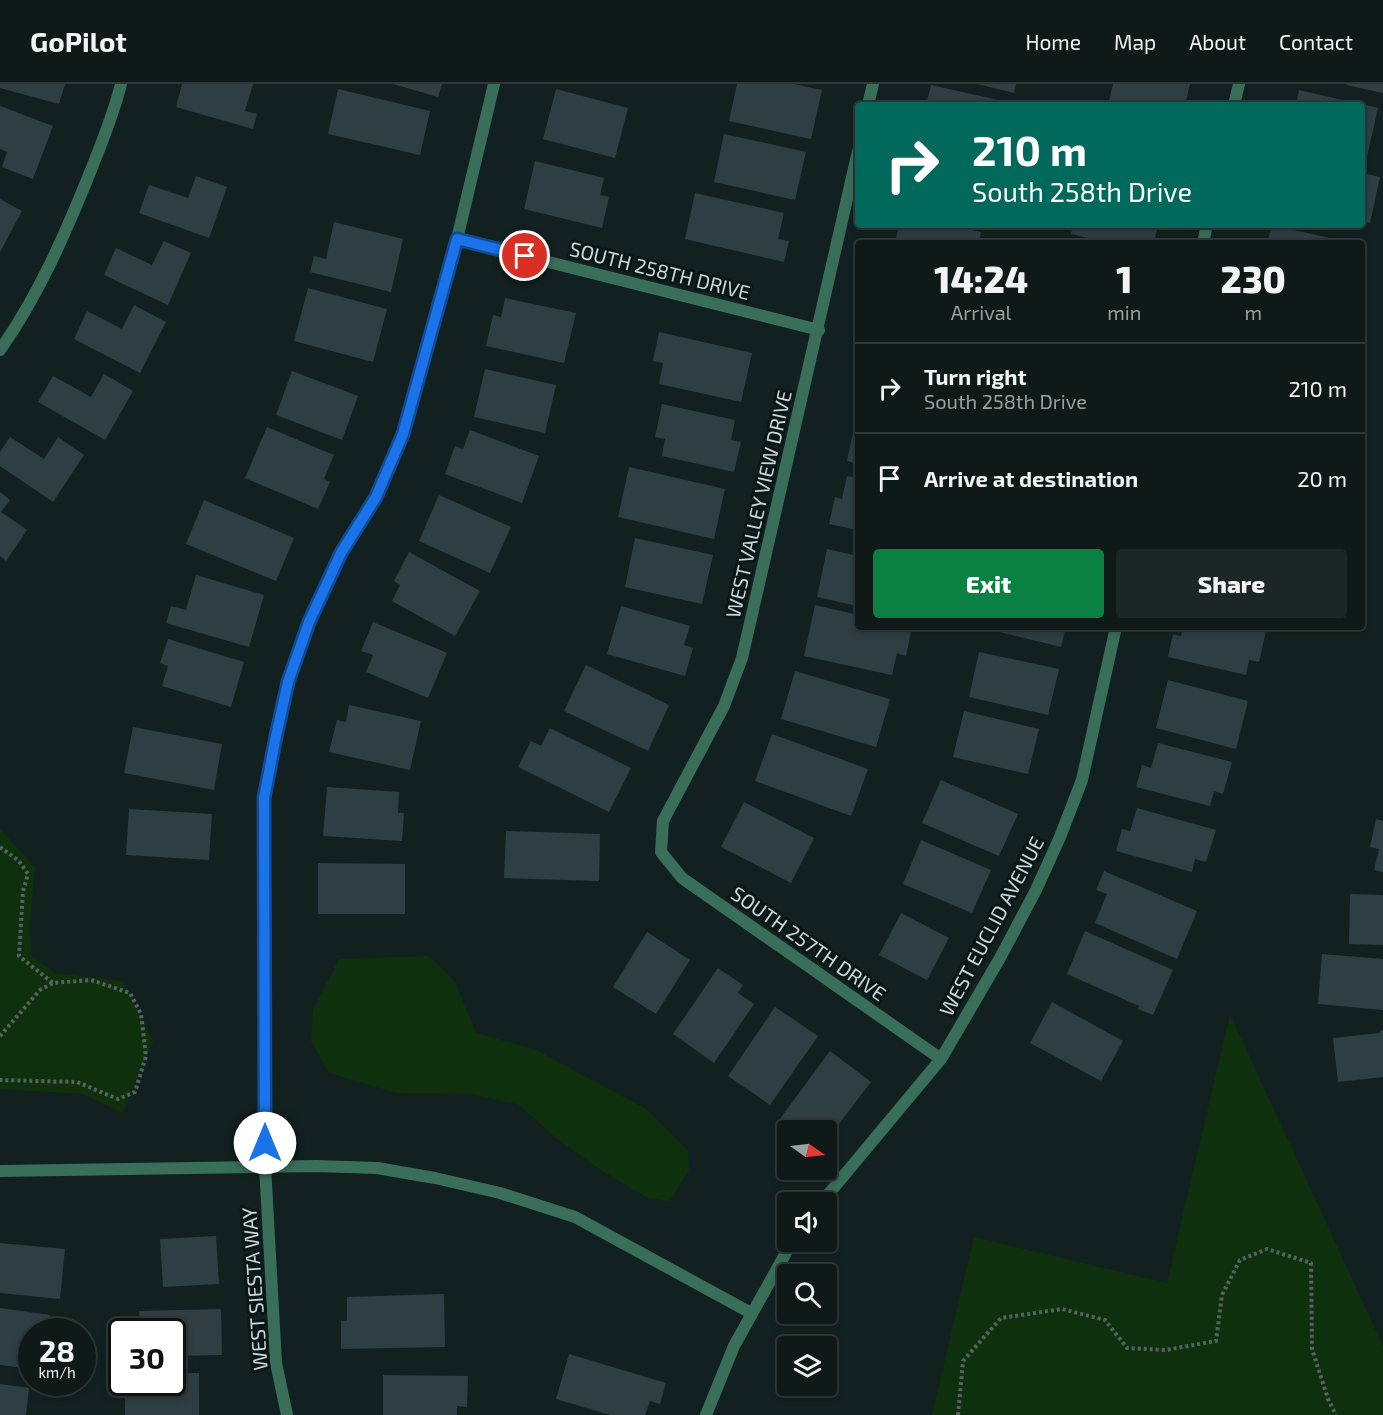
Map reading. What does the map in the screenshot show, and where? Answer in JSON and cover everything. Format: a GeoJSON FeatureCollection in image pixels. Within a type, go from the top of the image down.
{"type":"FeatureCollection","features":[{"type":"Feature","properties":{"kind":"street"},"geometry":{"type":"LineString","coordinates":[[0,350],[40,284],[71,221],[100,147],[121,84]]}},
{"type":"Feature","properties":{"kind":"street","name":"WEST SIESTA WAY"},"geometry":{"type":"LineString","coordinates":[[287,1415],[276,1363],[266,1166],[264,798],[288,682],[309,622],[341,553],[376,497],[403,434],[457,239],[494,84]]}},
{"type":"Feature","properties":{"kind":"street"},"geometry":{"type":"LineString","coordinates":[[869,102],[873,84]]}},
{"type":"Feature","properties":{"kind":"street"},"geometry":{"type":"LineString","coordinates":[[1235,102],[1239,84]]}},
{"type":"Feature","properties":{"kind":"street","name":"WEST VALLEY VIEW DRIVE"},"geometry":{"type":"LineString","coordinates":[[661,852],[663,821],[724,706],[742,658],[819,330],[855,165]]}},
{"type":"Feature","properties":{"kind":"street","name":"SOUTH 258TH DRIVE"},"geometry":{"type":"LineString","coordinates":[[457,239],[819,330]]}},
{"type":"Feature","properties":{"kind":"street","name":"WEST EUCLID AVENUE"},"geometry":{"type":"LineString","coordinates":[[830,1192],[941,1059],[1000,958],[1036,890],[1082,780],[1115,630]]}},
{"type":"Feature","properties":{"kind":"street","name":"SOUTH 257TH DRIVE"},"geometry":{"type":"LineString","coordinates":[[661,852],[682,878],[941,1059]]}},
{"type":"Feature","properties":{"kind":"street"},"geometry":{"type":"LineString","coordinates":[[0,1171],[266,1166],[377,1168],[435,1178],[500,1193],[575,1217],[751,1313]]}},
{"type":"Feature","properties":{"kind":"street"},"geometry":{"type":"LineString","coordinates":[[706,1415],[734,1346],[786,1252]]}},
{"type":"Feature","properties":{"kind":"path"},"geometry":{"type":"LineString","coordinates":[[0,847],[19,861],[28,874],[23,891],[19,956],[53,983]]}},
{"type":"Feature","properties":{"kind":"path"},"geometry":{"type":"LineString","coordinates":[[0,1036],[40,990],[53,983],[91,980],[130,993],[141,1014],[146,1056],[135,1092],[118,1099],[77,1082],[0,1080]]}},
{"type":"Feature","properties":{"kind":"path"},"geometry":{"type":"LineString","coordinates":[[958,1415],[963,1360],[1001,1318],[1062,1309],[1104,1320],[1127,1348],[1166,1350],[1216,1341],[1222,1295],[1240,1260],[1267,1249],[1311,1263],[1312,1349],[1328,1399],[1336,1415]]}},
{"type":"Feature","properties":{"kind":"green space"},"geometry":{"type":"Polygon","coordinates":[[[0,829],[35,867],[30,921],[31,955],[55,973],[123,981],[153,1041],[123,1113],[83,1094],[0,1089],[0,829]]]}},
{"type":"Feature","properties":{"kind":"green space"},"geometry":{"type":"Polygon","coordinates":[[[429,956],[455,982],[476,1033],[536,1050],[646,1109],[688,1151],[689,1170],[670,1201],[648,1198],[602,1171],[556,1138],[518,1104],[473,1094],[397,1093],[329,1073],[311,1041],[313,1010],[339,959],[429,956]]]}},
{"type":"Feature","properties":{"kind":"green space"},"geometry":{"type":"Polygon","coordinates":[[[1230,1014],[1383,1346],[1383,1415],[932,1415],[974,1237],[1167,1283],[1230,1014]]]}},
{"type":"Feature","properties":{"kind":"building"},"geometry":{"type":"Polygon","coordinates":[[[0,84],[65,84],[59,104],[0,88],[0,84]]]}},
{"type":"Feature","properties":{"kind":"building"},"geometry":{"type":"Polygon","coordinates":[[[182,84],[253,84],[245,111],[257,114],[253,129],[176,107],[182,84]]]}},
{"type":"Feature","properties":{"kind":"building"},"geometry":{"type":"Polygon","coordinates":[[[393,84],[442,84],[438,97],[393,84]]]}},
{"type":"Feature","properties":{"kind":"building"},"geometry":{"type":"Polygon","coordinates":[[[737,84],[794,84],[822,90],[811,139],[729,121],[737,84]]]}},
{"type":"Feature","properties":{"kind":"building"},"geometry":{"type":"Polygon","coordinates":[[[977,84],[1016,84],[1014,93],[977,84]]]}},
{"type":"Feature","properties":{"kind":"building"},"geometry":{"type":"Polygon","coordinates":[[[1113,84],[1190,84],[1186,102],[1109,102],[1113,84]]]}},
{"type":"Feature","properties":{"kind":"building"},"geometry":{"type":"Polygon","coordinates":[[[1383,84],[1383,93],[1346,85],[1383,84]]]}},
{"type":"Feature","properties":{"kind":"building"},"geometry":{"type":"Polygon","coordinates":[[[931,85],[1007,102],[927,102],[931,85]]]}},
{"type":"Feature","properties":{"kind":"building"},"geometry":{"type":"Polygon","coordinates":[[[338,89],[430,111],[420,155],[328,134],[338,89]]]}},
{"type":"Feature","properties":{"kind":"building"},"geometry":{"type":"Polygon","coordinates":[[[556,89],[628,108],[615,158],[543,139],[556,89]]]}},
{"type":"Feature","properties":{"kind":"building"},"geometry":{"type":"Polygon","coordinates":[[[1299,90],[1351,102],[1297,102],[1299,90]]]}},
{"type":"Feature","properties":{"kind":"building"},"geometry":{"type":"Polygon","coordinates":[[[1365,105],[1378,108],[1367,157],[1365,157],[1365,105]]]}},
{"type":"Feature","properties":{"kind":"building"},"geometry":{"type":"Polygon","coordinates":[[[0,106],[53,126],[33,179],[2,167],[7,152],[0,149],[0,106]]]}},
{"type":"Feature","properties":{"kind":"building"},"geometry":{"type":"Polygon","coordinates":[[[724,134],[806,152],[795,200],[714,182],[724,134]]]}},
{"type":"Feature","properties":{"kind":"building"},"geometry":{"type":"Polygon","coordinates":[[[535,161],[604,178],[600,195],[609,197],[602,228],[524,209],[535,161]]]}},
{"type":"Feature","properties":{"kind":"building"},"geometry":{"type":"Polygon","coordinates":[[[1365,174],[1380,177],[1370,223],[1365,222],[1365,174]]]}},
{"type":"Feature","properties":{"kind":"building"},"geometry":{"type":"Polygon","coordinates":[[[196,176],[227,187],[209,238],[139,213],[149,185],[188,198],[196,176]]]}},
{"type":"Feature","properties":{"kind":"building"},"geometry":{"type":"Polygon","coordinates":[[[695,193],[784,213],[778,239],[789,241],[784,262],[685,239],[695,193]]]}},
{"type":"Feature","properties":{"kind":"building"},"geometry":{"type":"Polygon","coordinates":[[[0,199],[22,211],[0,252],[0,199]]]}},
{"type":"Feature","properties":{"kind":"building"},"geometry":{"type":"Polygon","coordinates":[[[334,222],[403,239],[391,292],[310,272],[314,256],[326,259],[334,222]]]}},
{"type":"Feature","properties":{"kind":"building"},"geometry":{"type":"Polygon","coordinates":[[[898,228],[962,228],[981,232],[980,240],[896,240],[898,228]]]}},
{"type":"Feature","properties":{"kind":"building"},"geometry":{"type":"Polygon","coordinates":[[[1072,228],[1157,228],[1155,240],[1098,240],[1071,234],[1072,228]]]}},
{"type":"Feature","properties":{"kind":"building"},"geometry":{"type":"Polygon","coordinates":[[[1271,228],[1285,228],[1339,240],[1268,240],[1271,228]]]}},
{"type":"Feature","properties":{"kind":"building"},"geometry":{"type":"Polygon","coordinates":[[[164,241],[191,253],[168,305],[104,275],[116,248],[152,265],[164,241]]]}},
{"type":"Feature","properties":{"kind":"building"},"geometry":{"type":"Polygon","coordinates":[[[308,288],[387,309],[373,362],[294,341],[308,288]]]}},
{"type":"Feature","properties":{"kind":"building"},"geometry":{"type":"Polygon","coordinates":[[[505,298],[576,313],[564,363],[486,346],[493,315],[501,317],[505,298]]]}},
{"type":"Feature","properties":{"kind":"building"},"geometry":{"type":"Polygon","coordinates":[[[134,305],[166,322],[140,373],[74,339],[87,311],[122,329],[134,305]]]}},
{"type":"Feature","properties":{"kind":"building"},"geometry":{"type":"Polygon","coordinates":[[[659,332],[752,353],[741,402],[659,384],[663,363],[653,361],[659,332]]]}},
{"type":"Feature","properties":{"kind":"building"},"geometry":{"type":"Polygon","coordinates":[[[485,369],[556,385],[545,433],[474,417],[485,369]]]}},
{"type":"Feature","properties":{"kind":"building"},"geometry":{"type":"Polygon","coordinates":[[[292,371],[358,396],[342,440],[276,415],[292,371]]]}},
{"type":"Feature","properties":{"kind":"building"},"geometry":{"type":"Polygon","coordinates":[[[104,374],[133,391],[105,440],[38,402],[53,376],[91,397],[104,374]]]}},
{"type":"Feature","properties":{"kind":"building"},"geometry":{"type":"Polygon","coordinates":[[[662,404],[735,420],[731,440],[741,442],[734,472],[662,456],[665,439],[655,437],[662,404]]]}},
{"type":"Feature","properties":{"kind":"building"},"geometry":{"type":"Polygon","coordinates":[[[267,427],[334,455],[324,479],[330,482],[318,509],[245,478],[267,427]]]}},
{"type":"Feature","properties":{"kind":"building"},"geometry":{"type":"Polygon","coordinates":[[[470,430],[539,456],[522,503],[445,474],[455,446],[463,449],[470,430]]]}},
{"type":"Feature","properties":{"kind":"building"},"geometry":{"type":"Polygon","coordinates":[[[853,433],[855,433],[855,463],[847,461],[853,433]]]}},
{"type":"Feature","properties":{"kind":"building"},"geometry":{"type":"Polygon","coordinates":[[[10,437],[44,459],[58,437],[84,455],[53,502],[0,466],[0,452],[10,437]]]}},
{"type":"Feature","properties":{"kind":"building"},"geometry":{"type":"Polygon","coordinates":[[[629,467],[725,489],[714,539],[618,517],[629,467]]]}},
{"type":"Feature","properties":{"kind":"building"},"geometry":{"type":"Polygon","coordinates":[[[847,476],[855,477],[855,529],[829,524],[835,497],[842,499],[847,476]]]}},
{"type":"Feature","properties":{"kind":"building"},"geometry":{"type":"Polygon","coordinates":[[[0,492],[10,500],[1,512],[27,530],[6,561],[0,556],[0,492]]]}},
{"type":"Feature","properties":{"kind":"building"},"geometry":{"type":"Polygon","coordinates":[[[439,495],[511,527],[490,573],[419,541],[439,495]]]}},
{"type":"Feature","properties":{"kind":"building"},"geometry":{"type":"Polygon","coordinates":[[[204,500],[294,538],[276,581],[186,544],[204,500]]]}},
{"type":"Feature","properties":{"kind":"building"},"geometry":{"type":"Polygon","coordinates":[[[635,538],[713,555],[702,604],[625,587],[635,538]]]}},
{"type":"Feature","properties":{"kind":"building"},"geometry":{"type":"Polygon","coordinates":[[[827,549],[855,555],[855,605],[817,597],[827,549]]]}},
{"type":"Feature","properties":{"kind":"building"},"geometry":{"type":"Polygon","coordinates":[[[409,552],[480,591],[455,636],[392,601],[400,585],[394,581],[409,552]]]}},
{"type":"Feature","properties":{"kind":"building"},"geometry":{"type":"Polygon","coordinates":[[[196,575],[264,595],[249,647],[166,623],[171,606],[186,610],[196,575]]]}},
{"type":"Feature","properties":{"kind":"building"},"geometry":{"type":"Polygon","coordinates":[[[815,605],[855,614],[855,630],[911,630],[906,656],[897,653],[892,675],[804,656],[815,605]]]}},
{"type":"Feature","properties":{"kind":"building"},"geometry":{"type":"Polygon","coordinates":[[[621,606],[690,626],[684,645],[693,648],[685,676],[607,654],[621,606]]]}},
{"type":"Feature","properties":{"kind":"building"},"geometry":{"type":"Polygon","coordinates":[[[373,622],[447,653],[428,698],[366,672],[373,655],[361,651],[373,622]]]}},
{"type":"Feature","properties":{"kind":"building"},"geometry":{"type":"Polygon","coordinates":[[[991,630],[1065,630],[1061,647],[991,630]]]}},
{"type":"Feature","properties":{"kind":"building"},"geometry":{"type":"Polygon","coordinates":[[[1182,630],[1266,631],[1259,662],[1249,660],[1246,675],[1168,657],[1173,634],[1181,636],[1182,630]]]}},
{"type":"Feature","properties":{"kind":"building"},"geometry":{"type":"Polygon","coordinates":[[[168,639],[244,662],[231,707],[162,686],[168,666],[160,663],[168,639]]]}},
{"type":"Feature","properties":{"kind":"building"},"geometry":{"type":"Polygon","coordinates":[[[979,652],[1059,669],[1048,715],[969,697],[979,652]]]}},
{"type":"Feature","properties":{"kind":"building"},"geometry":{"type":"Polygon","coordinates":[[[586,665],[669,705],[648,751],[564,711],[586,665]]]}},
{"type":"Feature","properties":{"kind":"building"},"geometry":{"type":"Polygon","coordinates":[[[795,671],[890,699],[876,747],[781,719],[795,671]]]}},
{"type":"Feature","properties":{"kind":"building"},"geometry":{"type":"Polygon","coordinates":[[[1168,680],[1248,701],[1236,749],[1156,728],[1168,680]]]}},
{"type":"Feature","properties":{"kind":"building"},"geometry":{"type":"Polygon","coordinates":[[[349,705],[421,721],[410,770],[329,752],[337,720],[346,722],[349,705]]]}},
{"type":"Feature","properties":{"kind":"building"},"geometry":{"type":"Polygon","coordinates":[[[964,711],[1039,729],[1028,774],[953,757],[964,711]]]}},
{"type":"Feature","properties":{"kind":"building"},"geometry":{"type":"Polygon","coordinates":[[[133,727],[222,744],[214,790],[124,773],[133,727]]]}},
{"type":"Feature","properties":{"kind":"building"},"geometry":{"type":"Polygon","coordinates":[[[550,728],[631,768],[609,812],[518,767],[531,741],[541,746],[550,728]]]}},
{"type":"Feature","properties":{"kind":"building"},"geometry":{"type":"Polygon","coordinates":[[[772,734],[868,769],[851,816],[755,781],[772,734]]]}},
{"type":"Feature","properties":{"kind":"building"},"geometry":{"type":"Polygon","coordinates":[[[1158,743],[1232,762],[1223,794],[1214,791],[1210,806],[1136,787],[1142,765],[1151,768],[1158,743]]]}},
{"type":"Feature","properties":{"kind":"building"},"geometry":{"type":"Polygon","coordinates":[[[941,780],[1018,814],[999,856],[922,823],[941,780]]]}},
{"type":"Feature","properties":{"kind":"building"},"geometry":{"type":"Polygon","coordinates":[[[327,787],[399,792],[398,813],[404,813],[402,841],[323,836],[327,787]]]}},
{"type":"Feature","properties":{"kind":"building"},"geometry":{"type":"Polygon","coordinates":[[[744,802],[814,838],[791,883],[721,847],[744,802]]]}},
{"type":"Feature","properties":{"kind":"building"},"geometry":{"type":"Polygon","coordinates":[[[1137,808],[1216,830],[1206,862],[1195,859],[1192,872],[1116,851],[1122,829],[1130,831],[1137,808]]]}},
{"type":"Feature","properties":{"kind":"building"},"geometry":{"type":"Polygon","coordinates":[[[129,809],[212,814],[209,860],[126,855],[129,809]]]}},
{"type":"Feature","properties":{"kind":"building"},"geometry":{"type":"Polygon","coordinates":[[[1376,819],[1383,821],[1383,872],[1374,870],[1379,849],[1370,847],[1376,819]]]}},
{"type":"Feature","properties":{"kind":"building"},"geometry":{"type":"Polygon","coordinates":[[[506,831],[600,834],[599,881],[504,878],[506,831]]]}},
{"type":"Feature","properties":{"kind":"building"},"geometry":{"type":"Polygon","coordinates":[[[921,840],[991,870],[972,913],[903,884],[921,840]]]}},
{"type":"Feature","properties":{"kind":"building"},"geometry":{"type":"Polygon","coordinates":[[[318,863],[405,864],[405,914],[318,914],[318,863]]]}},
{"type":"Feature","properties":{"kind":"building"},"geometry":{"type":"Polygon","coordinates":[[[1104,871],[1197,911],[1177,959],[1095,923],[1107,894],[1096,890],[1104,871]]]}},
{"type":"Feature","properties":{"kind":"building"},"geometry":{"type":"Polygon","coordinates":[[[1350,894],[1383,895],[1383,945],[1349,944],[1350,894]]]}},
{"type":"Feature","properties":{"kind":"building"},"geometry":{"type":"Polygon","coordinates":[[[901,913],[949,938],[927,980],[879,955],[901,913]]]}},
{"type":"Feature","properties":{"kind":"building"},"geometry":{"type":"Polygon","coordinates":[[[1085,931],[1173,970],[1153,1015],[1138,1009],[1139,1006],[1067,974],[1085,931]]]}},
{"type":"Feature","properties":{"kind":"building"},"geometry":{"type":"Polygon","coordinates":[[[647,932],[690,960],[656,1014],[613,987],[647,932]]]}},
{"type":"Feature","properties":{"kind":"building"},"geometry":{"type":"Polygon","coordinates":[[[1322,954],[1383,959],[1383,1010],[1318,1004],[1322,954]]]}},
{"type":"Feature","properties":{"kind":"building"},"geometry":{"type":"Polygon","coordinates":[[[718,968],[743,985],[738,993],[754,1004],[714,1063],[673,1034],[718,968]]]}},
{"type":"Feature","properties":{"kind":"building"},"geometry":{"type":"Polygon","coordinates":[[[1052,1002],[1123,1041],[1101,1081],[1030,1043],[1052,1002]]]}},
{"type":"Feature","properties":{"kind":"building"},"geometry":{"type":"Polygon","coordinates":[[[775,1007],[818,1036],[770,1105],[728,1076],[775,1007]]]}},
{"type":"Feature","properties":{"kind":"building"},"geometry":{"type":"Polygon","coordinates":[[[1383,1030],[1383,1077],[1338,1082],[1333,1038],[1380,1033],[1383,1030]]]}},
{"type":"Feature","properties":{"kind":"building"},"geometry":{"type":"Polygon","coordinates":[[[830,1051],[871,1082],[837,1127],[837,1120],[779,1120],[830,1051]]]}},
{"type":"Feature","properties":{"kind":"building"},"geometry":{"type":"Polygon","coordinates":[[[216,1236],[219,1284],[163,1287],[160,1239],[216,1236]]]}},
{"type":"Feature","properties":{"kind":"building"},"geometry":{"type":"Polygon","coordinates":[[[0,1243],[65,1249],[60,1299],[0,1293],[0,1243]]]}},
{"type":"Feature","properties":{"kind":"building"},"geometry":{"type":"Polygon","coordinates":[[[444,1294],[445,1347],[341,1349],[341,1321],[347,1321],[347,1297],[444,1294]]]}},
{"type":"Feature","properties":{"kind":"building"},"geometry":{"type":"Polygon","coordinates":[[[0,1308],[50,1315],[50,1318],[18,1318],[18,1367],[0,1365],[0,1308]]]}},
{"type":"Feature","properties":{"kind":"building"},"geometry":{"type":"Polygon","coordinates":[[[221,1309],[222,1355],[186,1356],[186,1318],[139,1318],[139,1311],[221,1309]]]}},
{"type":"Feature","properties":{"kind":"building"},"geometry":{"type":"Polygon","coordinates":[[[569,1354],[666,1383],[660,1404],[650,1401],[645,1415],[610,1415],[556,1399],[569,1354]]]}},
{"type":"Feature","properties":{"kind":"building"},"geometry":{"type":"Polygon","coordinates":[[[186,1373],[199,1373],[199,1415],[125,1415],[125,1396],[186,1396],[186,1373]]]}},
{"type":"Feature","properties":{"kind":"building"},"geometry":{"type":"Polygon","coordinates":[[[383,1375],[468,1376],[467,1407],[457,1406],[457,1415],[383,1415],[383,1375]]]}},
{"type":"Feature","properties":{"kind":"building"},"geometry":{"type":"Polygon","coordinates":[[[0,1384],[18,1386],[18,1396],[28,1396],[26,1415],[0,1415],[0,1384]]]}},
{"type":"Feature","properties":{"kind":"route"},"geometry":{"type":"LineString","coordinates":[[265,1143],[264,798],[288,682],[309,622],[341,553],[376,497],[403,434],[457,239],[525,256]]}}]}
